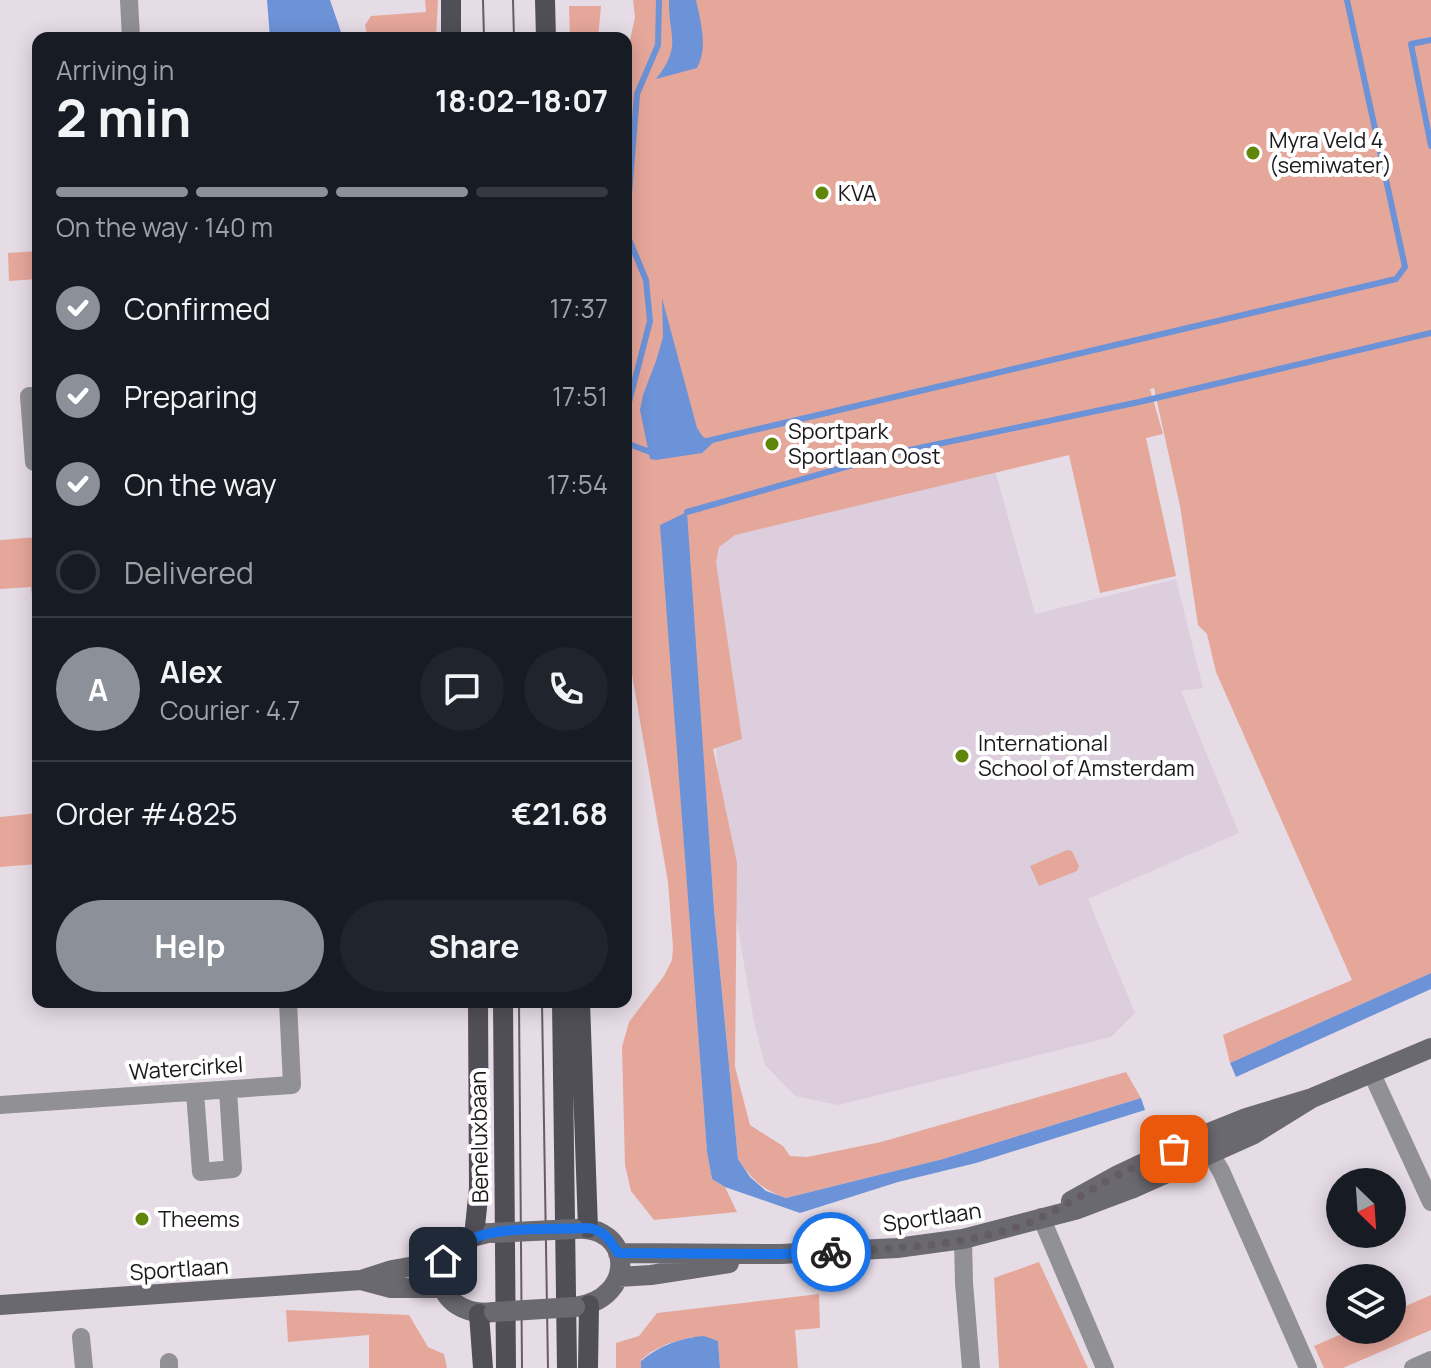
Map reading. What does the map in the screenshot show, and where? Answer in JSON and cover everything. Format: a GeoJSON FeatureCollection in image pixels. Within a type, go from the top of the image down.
{"type":"FeatureCollection","features":[{"type":"Feature","properties":{"kind":"main road"},"geometry":{"type":"LineString","coordinates":[[451,0],[451,32]]}},
{"type":"Feature","properties":{"kind":"main road"},"geometry":{"type":"LineString","coordinates":[[545,0],[546,32]]}},
{"type":"Feature","properties":{"kind":"main road"},"geometry":{"type":"LineString","coordinates":[[478,1008],[479,1188],[483,1234]]}},
{"type":"Feature","properties":{"kind":"main road","name":"Beneluxbaan"},"geometry":{"type":"LineString","coordinates":[[503,1008],[506,1368]]}},
{"type":"Feature","properties":{"kind":"main road"},"geometry":{"type":"LineString","coordinates":[[562,1008],[567,1368]]}},
{"type":"Feature","properties":{"kind":"main road"},"geometry":{"type":"LineString","coordinates":[[580,1008],[581,1228]]}},
{"type":"Feature","properties":{"kind":"main road"},"geometry":{"type":"LineString","coordinates":[[582,1306],[588,1368]]}},
{"type":"Feature","properties":{"kind":"main road"},"geometry":{"type":"LineString","coordinates":[[483,1368],[486,1313]]}},
{"type":"Feature","properties":{"kind":"street"},"geometry":{"type":"LineString","coordinates":[[129,0],[131,32]]}},
{"type":"Feature","properties":{"kind":"street"},"geometry":{"type":"LineString","coordinates":[[32,396],[29,396],[32,436]]}},
{"type":"Feature","properties":{"kind":"street","name":"Watercirkel"},"geometry":{"type":"LineString","coordinates":[[0,1105],[292,1085],[288,1008]]}},
{"type":"Feature","properties":{"kind":"street","name":"Sportlaan"},"geometry":{"type":"LineString","coordinates":[[618,1253],[781,1254],[897,1248],[963,1239],[1105,1199],[1205,1145],[1254,1134],[1312,1098],[1431,1048]]}},
{"type":"Feature","properties":{"kind":"street"},"geometry":{"type":"LineString","coordinates":[[1372,1074],[1431,1202]]}},
{"type":"Feature","properties":{"kind":"street"},"geometry":{"type":"LineString","coordinates":[[195,1092],[201,1172],[233,1169],[228,1090]]}},
{"type":"Feature","properties":{"kind":"street"},"geometry":{"type":"LineString","coordinates":[[1205,1145],[1221,1171],[1308,1368]]}},
{"type":"Feature","properties":{"kind":"street"},"geometry":{"type":"LineString","coordinates":[[1041,1217],[1105,1368]]}},
{"type":"Feature","properties":{"kind":"street"},"geometry":{"type":"LineString","coordinates":[[581,1228],[596,1229],[608,1236],[618,1253],[620,1269],[609,1294],[582,1306],[486,1313],[454,1303],[444,1288],[441,1276],[443,1261],[452,1249],[483,1234],[581,1228]]}},
{"type":"Feature","properties":{"kind":"street"},"geometry":{"type":"LineString","coordinates":[[963,1239],[971,1368]]}},
{"type":"Feature","properties":{"kind":"street","name":"Sportlaan"},"geometry":{"type":"LineString","coordinates":[[618,1277],[651,1275],[781,1254]]}},
{"type":"Feature","properties":{"kind":"street","name":"Sportlaan"},"geometry":{"type":"LineString","coordinates":[[0,1305],[361,1280],[392,1270],[443,1261]]}},
{"type":"Feature","properties":{"kind":"street","name":"Sportlaan"},"geometry":{"type":"LineString","coordinates":[[361,1280],[391,1288],[444,1288]]}},
{"type":"Feature","properties":{"kind":"street"},"geometry":{"type":"LineString","coordinates":[[81,1337],[84,1368]]}},
{"type":"Feature","properties":{"kind":"street"},"geometry":{"type":"LineString","coordinates":[[1413,1368],[1431,1360]]}},
{"type":"Feature","properties":{"kind":"shaded area"},"geometry":{"type":"Polygon","coordinates":[[[425,0],[438,0],[436,32],[367,32],[365,25],[371,16],[426,12],[425,0]]]}},
{"type":"Feature","properties":{"kind":"shaded area","name":"Sportpark Sportlaan Oost"},"geometry":{"type":"Polygon","coordinates":[[[633,0],[1431,0],[1431,973],[1230,1063],[1223,1035],[1352,980],[1216,672],[1207,634],[1198,625],[1180,506],[1154,388],[1150,389],[1163,434],[1146,438],[1176,576],[1100,593],[1069,455],[735,535],[719,547],[716,562],[742,739],[713,749],[737,863],[735,1067],[750,1125],[783,1146],[790,1156],[807,1157],[881,1142],[1126,1072],[1141,1098],[943,1159],[786,1198],[764,1187],[738,1159],[714,909],[686,513],[661,525],[662,543],[707,1151],[712,1179],[725,1187],[737,1212],[654,1220],[631,1191],[625,1165],[622,1047],[629,1022],[664,976],[672,960],[673,947],[668,882],[632,675],[632,32],[635,17],[633,0]]]}},
{"type":"Feature","properties":{"kind":"shaded area"},"geometry":{"type":"Polygon","coordinates":[[[569,6],[601,6],[599,32],[570,32],[569,6]]]}},
{"type":"Feature","properties":{"kind":"shaded area"},"geometry":{"type":"Polygon","coordinates":[[[32,251],[32,279],[9,281],[8,253],[32,251]]]}},
{"type":"Feature","properties":{"kind":"shaded area","name":"International School of Amsterdam"},"geometry":{"type":"Polygon","coordinates":[[[991,456],[1035,614],[1176,579],[1203,688],[1181,691],[1239,833],[1088,899],[1135,1013],[1111,1037],[838,1105],[795,1096],[765,1065],[754,1022],[720,822],[705,523],[991,456]]]}},
{"type":"Feature","properties":{"kind":"shaded area"},"geometry":{"type":"Polygon","coordinates":[[[32,537],[32,595],[31,587],[0,589],[0,540],[32,537]]]}},
{"type":"Feature","properties":{"kind":"shaded area"},"geometry":{"type":"Polygon","coordinates":[[[32,814],[32,864],[0,867],[0,817],[32,814]]]}},
{"type":"Feature","properties":{"kind":"shaded area"},"geometry":{"type":"Polygon","coordinates":[[[1067,850],[1072,851],[1079,866],[1077,871],[1039,886],[1030,866],[1067,850]]]}},
{"type":"Feature","properties":{"kind":"shaded area"},"geometry":{"type":"Polygon","coordinates":[[[1039,1262],[1088,1368],[999,1368],[994,1278],[1039,1262]]]}},
{"type":"Feature","properties":{"kind":"shaded area"},"geometry":{"type":"Polygon","coordinates":[[[819,1294],[820,1328],[795,1330],[798,1368],[720,1368],[718,1341],[692,1337],[651,1352],[641,1360],[641,1368],[616,1368],[616,1343],[639,1336],[657,1313],[819,1294]]]}},
{"type":"Feature","properties":{"kind":"shaded area"},"geometry":{"type":"Polygon","coordinates":[[[1431,1295],[1431,1330],[1406,1341],[1406,1306],[1431,1295]]]}},
{"type":"Feature","properties":{"kind":"shaded area"},"geometry":{"type":"Polygon","coordinates":[[[286,1310],[409,1315],[428,1347],[444,1354],[447,1368],[369,1368],[369,1335],[288,1342],[286,1310]]]}},
{"type":"Feature","properties":{"kind":"shaded area"},"geometry":{"type":"Polygon","coordinates":[[[1326,1341],[1326,1344],[1399,1344],[1343,1368],[1324,1368],[1314,1346],[1326,1341]]]}},
{"type":"Feature","properties":{"kind":"water"},"geometry":{"type":"Polygon","coordinates":[[[267,0],[330,0],[341,32],[270,32],[267,0]]]}},
{"type":"Feature","properties":{"kind":"water"},"geometry":{"type":"Polygon","coordinates":[[[669,0],[696,0],[702,52],[697,68],[656,79],[672,49],[669,0]]]}},
{"type":"Feature","properties":{"kind":"water"},"geometry":{"type":"Polygon","coordinates":[[[662,298],[697,428],[703,437],[715,441],[702,453],[656,460],[650,459],[640,410],[663,337],[662,298]]]}},
{"type":"Feature","properties":{"kind":"water"},"geometry":{"type":"Polygon","coordinates":[[[687,512],[714,909],[738,1159],[750,1177],[766,1191],[786,1198],[943,1159],[1141,1098],[1145,1110],[976,1163],[898,1182],[800,1213],[725,1187],[712,1179],[707,1152],[660,525],[687,512]]]}},
{"type":"Feature","properties":{"kind":"water"},"geometry":{"type":"Polygon","coordinates":[[[1431,973],[1431,989],[1236,1077],[1230,1063],[1431,973]]]}},
{"type":"Feature","properties":{"kind":"water"},"geometry":{"type":"Polygon","coordinates":[[[704,1336],[718,1341],[720,1368],[641,1368],[641,1361],[663,1347],[679,1340],[704,1336]]]}},
{"type":"Feature","properties":{"kind":"waterway"},"geometry":{"type":"LineString","coordinates":[[632,157],[637,94],[658,45],[659,0]]}},
{"type":"Feature","properties":{"kind":"waterway"},"geometry":{"type":"LineString","coordinates":[[707,441],[1396,279],[1405,267],[1347,0]]}},
{"type":"Feature","properties":{"kind":"waterway"},"geometry":{"type":"LineString","coordinates":[[1431,40],[1411,44],[1431,146]]}},
{"type":"Feature","properties":{"kind":"waterway"},"geometry":{"type":"LineString","coordinates":[[632,246],[646,280],[650,321],[632,391]]}},
{"type":"Feature","properties":{"kind":"waterway"},"geometry":{"type":"LineString","coordinates":[[687,512],[895,453],[1139,402],[1431,333]]}},
{"type":"Feature","properties":{"kind":"waterway"},"geometry":{"type":"LineString","coordinates":[[632,445],[653,453]]}},
{"type":"Feature","properties":{"kind":"tram line"},"geometry":{"type":"LineString","coordinates":[[483,0],[484,32]]}},
{"type":"Feature","properties":{"kind":"tram line"},"geometry":{"type":"LineString","coordinates":[[513,0],[514,32]]}},
{"type":"Feature","properties":{"kind":"tram line"},"geometry":{"type":"LineString","coordinates":[[519,1008],[522,1368]]}},
{"type":"Feature","properties":{"kind":"tram line"},"geometry":{"type":"LineString","coordinates":[[542,1008],[548,1368]]}},
{"type":"Feature","properties":{"kind":"way so far"},"geometry":{"type":"LineString","coordinates":[[831,1252],[897,1248],[1000,1231],[1041,1217],[1174,1149]]}},
{"type":"Feature","properties":{"kind":"place","name":"Myra Veld 4 (semiwater)"},"geometry":{"type":"Point","coordinates":[1253,153]}},
{"type":"Feature","properties":{"kind":"place","name":"KVA"},"geometry":{"type":"Point","coordinates":[822,193]}},
{"type":"Feature","properties":{"kind":"place","name":"Sportpark Sportlaan Oost"},"geometry":{"type":"Point","coordinates":[772,444]}},
{"type":"Feature","properties":{"kind":"place","name":"International School of Amsterdam"},"geometry":{"type":"Point","coordinates":[962,756]}},
{"type":"Feature","properties":{"kind":"place","name":"Theems"},"geometry":{"type":"Point","coordinates":[142,1219]}},
{"type":"Feature","properties":{"kind":"route"},"geometry":{"type":"LineString","coordinates":[[443,1261],[452,1249],[474,1236],[588,1228],[608,1236],[618,1253],[831,1252]]}}]}
